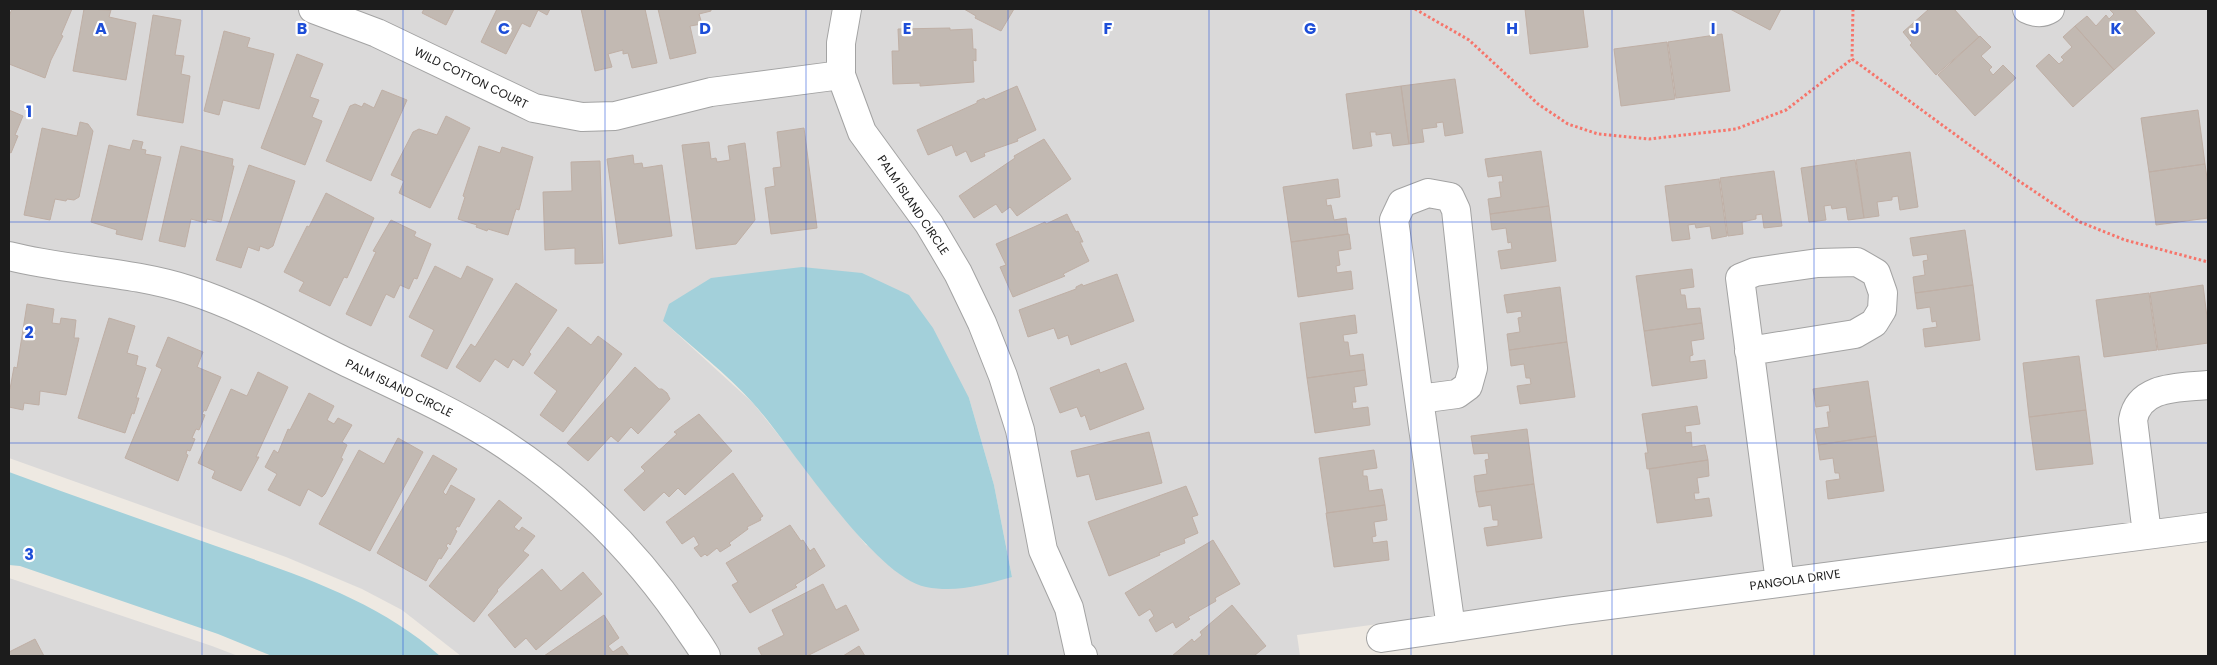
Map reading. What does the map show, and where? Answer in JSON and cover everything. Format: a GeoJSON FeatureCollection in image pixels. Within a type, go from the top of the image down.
{"type":"FeatureCollection","features":[{"type":"Feature","properties":{"kind":"street","name":"WILD COTTON COURT"},"geometry":{"type":"LineString","coordinates":[[313,9],[377,32],[534,108],[582,117],[616,116],[711,92],[842,75]]}},
{"type":"Feature","properties":{"kind":"street","name":"PALM ISLAND CIRCLE"},"geometry":{"type":"LineString","coordinates":[[847,9],[841,43],[842,75],[862,132],[929,224],[958,273],[982,324],[1003,376],[1020,430],[1043,550],[1069,608],[1079,653],[1083,656]]}},
{"type":"Feature","properties":{"kind":"street"},"geometry":{"type":"LineString","coordinates":[[2027,9],[2034,12],[2044,12],[2050,9]]}},
{"type":"Feature","properties":{"kind":"street"},"geometry":{"type":"LineString","coordinates":[[1419,399],[1457,394],[1468,386],[1473,368],[1456,210],[1450,197],[1428,193],[1402,203],[1394,220],[1419,399],[1451,628]]}},
{"type":"Feature","properties":{"kind":"street","name":"PALM ISLAND CIRCLE"},"geometry":{"type":"LineString","coordinates":[[9,256],[34,262],[145,278],[188,290],[230,305],[459,417],[523,457],[583,505],[636,559],[654,581],[706,656]]}},
{"type":"Feature","properties":{"kind":"street"},"geometry":{"type":"LineString","coordinates":[[1749,351],[1855,334],[1874,323],[1882,310],[1883,294],[1876,272],[1857,262],[1818,263],[1754,272],[1740,278],[1749,351],[1780,582]]}},
{"type":"Feature","properties":{"kind":"street"},"geometry":{"type":"LineString","coordinates":[[2147,534],[2133,420],[2135,409],[2144,399],[2161,389],[2208,386]]}},
{"type":"Feature","properties":{"kind":"street","name":"PANGOLA DRIVE"},"geometry":{"type":"LineString","coordinates":[[1381,638],[1780,582],[2208,526]]}},
{"type":"Feature","properties":{"kind":"path"},"geometry":{"type":"LineString","coordinates":[[1415,9],[1469,40],[1538,104],[1568,124],[1598,134],[1649,139],[1736,129],[1786,110],[1852,60]]}},
{"type":"Feature","properties":{"kind":"path"},"geometry":{"type":"LineString","coordinates":[[1852,60],[1853,9]]}},
{"type":"Feature","properties":{"kind":"path"},"geometry":{"type":"LineString","coordinates":[[1852,60],[2016,179],[2080,222],[2125,240],[2208,262]]}},
{"type":"Feature","properties":{"kind":"shaded area"},"geometry":{"type":"Polygon","coordinates":[[[9,9],[2208,9],[2208,512],[1297,635],[1300,656],[461,656],[402,610],[362,589],[286,557],[9,458],[9,9]],[[663,321],[753,403],[866,545],[1012,577],[994,485],[969,398],[663,321]]]}},
{"type":"Feature","properties":{"kind":"shaded area"},"geometry":{"type":"Polygon","coordinates":[[[9,578],[212,646],[238,656],[9,656],[9,578]]]}},
{"type":"Feature","properties":{"kind":"water"},"geometry":{"type":"Polygon","coordinates":[[[802,267],[862,273],[909,295],[933,328],[969,398],[994,485],[1012,577],[959,589],[926,587],[905,578],[882,560],[858,535],[753,403],[663,321],[669,304],[711,278],[802,267]]]}},
{"type":"Feature","properties":{"kind":"water"},"geometry":{"type":"Polygon","coordinates":[[[9,472],[303,577],[361,603],[389,619],[415,636],[440,656],[272,656],[218,634],[20,566],[9,565],[9,472]]]}},
{"type":"Feature","properties":{"kind":"building"},"geometry":{"type":"Polygon","coordinates":[[[12,9],[72,9],[45,78],[9,64],[9,16],[12,9]]]}},
{"type":"Feature","properties":{"kind":"building"},"geometry":{"type":"Polygon","coordinates":[[[84,9],[111,10],[109,17],[136,23],[126,80],[73,71],[84,9]]]}},
{"type":"Feature","properties":{"kind":"building"},"geometry":{"type":"Polygon","coordinates":[[[424,9],[454,9],[446,25],[422,13],[424,9]]]}},
{"type":"Feature","properties":{"kind":"building"},"geometry":{"type":"Polygon","coordinates":[[[497,9],[550,9],[547,15],[538,10],[530,27],[522,23],[506,54],[481,42],[497,9]]]}},
{"type":"Feature","properties":{"kind":"building"},"geometry":{"type":"Polygon","coordinates":[[[581,9],[645,9],[657,63],[632,68],[628,53],[623,54],[623,50],[608,54],[612,67],[595,71],[581,9]]]}},
{"type":"Feature","properties":{"kind":"building"},"geometry":{"type":"Polygon","coordinates":[[[658,9],[711,9],[711,11],[699,14],[702,24],[690,26],[696,53],[670,59],[658,9]]]}},
{"type":"Feature","properties":{"kind":"building"},"geometry":{"type":"Polygon","coordinates":[[[964,9],[1014,9],[1001,31],[975,18],[976,16],[964,9]]]}},
{"type":"Feature","properties":{"kind":"building"},"geometry":{"type":"Polygon","coordinates":[[[1525,9],[1583,9],[1588,47],[1530,54],[1525,9]]]}},
{"type":"Feature","properties":{"kind":"building"},"geometry":{"type":"Polygon","coordinates":[[[1730,9],[1781,9],[1770,30],[1730,9]]]}},
{"type":"Feature","properties":{"kind":"building"},"geometry":{"type":"Polygon","coordinates":[[[1929,9],[1954,9],[1979,37],[1936,75],[1910,45],[1912,43],[1903,32],[1929,9]]]}},
{"type":"Feature","properties":{"kind":"building"},"geometry":{"type":"Polygon","coordinates":[[[2109,9],[2134,9],[2155,33],[2114,70],[2075,26],[2087,16],[2096,26],[2106,15],[2109,19],[2114,14],[2109,9]]]}},
{"type":"Feature","properties":{"kind":"building"},"geometry":{"type":"Polygon","coordinates":[[[153,15],[181,20],[175,55],[184,56],[181,74],[190,76],[183,123],[137,115],[153,15]]]}},
{"type":"Feature","properties":{"kind":"building"},"geometry":{"type":"Polygon","coordinates":[[[2075,26],[2114,70],[2073,107],[2036,66],[2049,54],[2059,64],[2064,60],[2061,57],[2072,47],[2063,37],[2075,26]]]}},
{"type":"Feature","properties":{"kind":"building"},"geometry":{"type":"Polygon","coordinates":[[[950,28],[950,30],[972,29],[973,49],[976,49],[976,61],[973,60],[974,82],[920,86],[920,83],[893,84],[892,51],[899,51],[898,29],[950,28]]]}},
{"type":"Feature","properties":{"kind":"building"},"geometry":{"type":"Polygon","coordinates":[[[224,31],[250,38],[247,47],[274,54],[259,109],[223,100],[219,115],[204,111],[224,31]]]}},
{"type":"Feature","properties":{"kind":"building"},"geometry":{"type":"Polygon","coordinates":[[[1722,34],[1730,91],[1676,98],[1668,42],[1722,34]]]}},
{"type":"Feature","properties":{"kind":"building"},"geometry":{"type":"Polygon","coordinates":[[[1980,36],[1991,47],[1981,56],[1992,67],[1989,70],[1993,75],[2003,65],[2016,78],[1975,116],[1938,75],[1980,36]]]}},
{"type":"Feature","properties":{"kind":"building"},"geometry":{"type":"Polygon","coordinates":[[[1667,42],[1675,99],[1621,106],[1614,49],[1667,42]]]}},
{"type":"Feature","properties":{"kind":"building"},"geometry":{"type":"Polygon","coordinates":[[[297,54],[323,64],[310,97],[319,100],[312,117],[322,121],[305,165],[261,148],[297,54]]]}},
{"type":"Feature","properties":{"kind":"building"},"geometry":{"type":"Polygon","coordinates":[[[1455,79],[1463,133],[1445,136],[1443,122],[1436,123],[1437,127],[1422,129],[1424,142],[1409,144],[1401,86],[1455,79]]]}},
{"type":"Feature","properties":{"kind":"building"},"geometry":{"type":"Polygon","coordinates":[[[1017,86],[1036,130],[1017,139],[1018,141],[984,153],[985,156],[971,162],[966,151],[956,156],[952,145],[928,155],[917,130],[977,103],[977,101],[984,98],[985,100],[1017,86]]]}},
{"type":"Feature","properties":{"kind":"building"},"geometry":{"type":"Polygon","coordinates":[[[1401,86],[1409,144],[1393,146],[1391,133],[1376,135],[1376,132],[1370,132],[1372,146],[1353,149],[1346,94],[1401,86]]]}},
{"type":"Feature","properties":{"kind":"building"},"geometry":{"type":"Polygon","coordinates":[[[382,90],[407,100],[371,181],[326,161],[350,106],[355,104],[362,107],[364,103],[374,108],[382,90]]]}},
{"type":"Feature","properties":{"kind":"building"},"geometry":{"type":"Polygon","coordinates":[[[9,110],[23,116],[15,135],[18,136],[11,153],[9,152],[9,110]]]}},
{"type":"Feature","properties":{"kind":"building"},"geometry":{"type":"Polygon","coordinates":[[[2198,110],[2205,164],[2149,172],[2141,118],[2198,110]]]}},
{"type":"Feature","properties":{"kind":"building"},"geometry":{"type":"Polygon","coordinates":[[[446,116],[470,128],[430,208],[399,193],[404,181],[391,175],[413,132],[419,129],[437,135],[446,116]]]}},
{"type":"Feature","properties":{"kind":"building"},"geometry":{"type":"Polygon","coordinates":[[[80,122],[88,124],[93,131],[79,197],[74,200],[67,199],[66,201],[55,199],[50,220],[24,215],[42,128],[77,136],[80,122]]]}},
{"type":"Feature","properties":{"kind":"building"},"geometry":{"type":"Polygon","coordinates":[[[804,128],[817,228],[771,234],[765,188],[775,186],[773,168],[781,167],[777,132],[804,128]]]}},
{"type":"Feature","properties":{"kind":"building"},"geometry":{"type":"Polygon","coordinates":[[[1044,139],[1071,179],[1017,216],[1010,207],[1002,213],[996,204],[974,218],[959,196],[1015,158],[1014,156],[1044,139]]]}},
{"type":"Feature","properties":{"kind":"building"},"geometry":{"type":"Polygon","coordinates":[[[133,140],[143,142],[141,149],[146,150],[145,154],[161,157],[142,240],[116,234],[117,230],[91,222],[109,145],[130,150],[133,140]]]}},
{"type":"Feature","properties":{"kind":"building"},"geometry":{"type":"Polygon","coordinates":[[[709,142],[711,159],[716,158],[717,162],[730,160],[728,146],[745,143],[755,220],[736,244],[696,249],[682,145],[709,142]]]}},
{"type":"Feature","properties":{"kind":"building"},"geometry":{"type":"Polygon","coordinates":[[[181,146],[233,159],[232,166],[234,166],[221,222],[207,219],[206,223],[191,219],[185,247],[159,241],[181,146]]]}},
{"type":"Feature","properties":{"kind":"building"},"geometry":{"type":"Polygon","coordinates":[[[479,146],[500,153],[502,147],[533,157],[519,210],[516,209],[508,235],[488,229],[487,231],[476,227],[477,225],[458,219],[465,197],[463,196],[479,146]]]}},
{"type":"Feature","properties":{"kind":"building"},"geometry":{"type":"Polygon","coordinates":[[[1541,151],[1549,206],[1490,214],[1488,199],[1501,197],[1499,182],[1503,182],[1502,175],[1488,177],[1485,159],[1541,151]]]}},
{"type":"Feature","properties":{"kind":"building"},"geometry":{"type":"Polygon","coordinates":[[[1910,152],[1918,207],[1900,210],[1898,196],[1892,197],[1892,200],[1877,202],[1879,216],[1864,218],[1856,160],[1910,152]]]}},
{"type":"Feature","properties":{"kind":"building"},"geometry":{"type":"Polygon","coordinates":[[[633,155],[634,164],[642,163],[643,168],[662,165],[672,236],[619,244],[607,159],[633,155]]]}},
{"type":"Feature","properties":{"kind":"building"},"geometry":{"type":"Polygon","coordinates":[[[1855,160],[1864,218],[1848,220],[1846,207],[1832,209],[1831,205],[1824,206],[1826,220],[1809,222],[1801,168],[1855,160]]]}},
{"type":"Feature","properties":{"kind":"building"},"geometry":{"type":"Polygon","coordinates":[[[600,161],[603,263],[575,264],[575,248],[545,250],[543,192],[572,191],[571,162],[600,161]]]}},
{"type":"Feature","properties":{"kind":"building"},"geometry":{"type":"Polygon","coordinates":[[[2205,164],[2208,185],[2208,218],[2156,225],[2149,172],[2205,164]]]}},
{"type":"Feature","properties":{"kind":"building"},"geometry":{"type":"Polygon","coordinates":[[[249,165],[295,181],[273,246],[268,249],[260,246],[259,251],[248,247],[241,268],[216,260],[249,165]]]}},
{"type":"Feature","properties":{"kind":"building"},"geometry":{"type":"Polygon","coordinates":[[[1774,171],[1782,226],[1764,228],[1762,214],[1756,215],[1756,219],[1742,222],[1743,234],[1728,236],[1720,178],[1774,171]]]}},
{"type":"Feature","properties":{"kind":"building"},"geometry":{"type":"Polygon","coordinates":[[[1338,179],[1340,197],[1326,199],[1327,206],[1331,205],[1334,220],[1346,218],[1348,234],[1291,242],[1283,187],[1338,179]]]}},
{"type":"Feature","properties":{"kind":"building"},"geometry":{"type":"Polygon","coordinates":[[[1719,179],[1727,236],[1712,239],[1710,226],[1696,228],[1695,224],[1688,225],[1690,239],[1672,241],[1665,186],[1719,179]]]}},
{"type":"Feature","properties":{"kind":"building"},"geometry":{"type":"Polygon","coordinates":[[[326,193],[374,218],[347,278],[344,277],[330,306],[299,291],[304,282],[284,272],[326,193]]]}},
{"type":"Feature","properties":{"kind":"building"},"geometry":{"type":"Polygon","coordinates":[[[1549,206],[1556,261],[1501,269],[1498,251],[1512,249],[1511,242],[1508,243],[1506,228],[1492,230],[1490,214],[1549,206]]]}},
{"type":"Feature","properties":{"kind":"building"},"geometry":{"type":"Polygon","coordinates":[[[1067,214],[1076,232],[1078,231],[1083,242],[1080,242],[1089,261],[1063,274],[1065,276],[1013,297],[1000,267],[1006,265],[996,244],[1067,214]]]}},
{"type":"Feature","properties":{"kind":"building"},"geometry":{"type":"Polygon","coordinates":[[[391,220],[416,232],[414,236],[431,244],[417,279],[414,278],[409,289],[400,285],[394,298],[386,294],[371,326],[346,314],[376,252],[373,251],[391,220]]]}},
{"type":"Feature","properties":{"kind":"building"},"geometry":{"type":"Polygon","coordinates":[[[1965,230],[1973,285],[1915,293],[1913,277],[1925,275],[1923,261],[1928,260],[1927,254],[1913,256],[1910,238],[1965,230]]]}},
{"type":"Feature","properties":{"kind":"building"},"geometry":{"type":"Polygon","coordinates":[[[1349,234],[1351,249],[1338,251],[1340,265],[1336,266],[1337,273],[1351,271],[1353,289],[1298,297],[1291,242],[1349,234]]]}},
{"type":"Feature","properties":{"kind":"building"},"geometry":{"type":"Polygon","coordinates":[[[435,266],[461,279],[467,266],[493,279],[447,369],[421,356],[434,330],[409,317],[435,266]]]}},
{"type":"Feature","properties":{"kind":"building"},"geometry":{"type":"Polygon","coordinates":[[[1692,269],[1694,287],[1680,289],[1681,295],[1685,295],[1687,309],[1700,308],[1702,323],[1644,331],[1636,276],[1692,269]]]}},
{"type":"Feature","properties":{"kind":"building"},"geometry":{"type":"Polygon","coordinates":[[[1117,274],[1134,321],[1071,345],[1068,335],[1058,339],[1054,328],[1028,337],[1019,310],[1076,289],[1076,287],[1082,284],[1083,286],[1117,274]]]}},
{"type":"Feature","properties":{"kind":"building"},"geometry":{"type":"Polygon","coordinates":[[[516,283],[557,310],[529,352],[531,354],[523,366],[513,359],[508,368],[495,359],[480,382],[456,367],[471,344],[475,347],[516,283]]]}},
{"type":"Feature","properties":{"kind":"building"},"geometry":{"type":"Polygon","coordinates":[[[1973,285],[1980,340],[1925,347],[1923,329],[1937,327],[1936,321],[1932,322],[1930,307],[1917,309],[1915,293],[1973,285]]]}},
{"type":"Feature","properties":{"kind":"building"},"geometry":{"type":"Polygon","coordinates":[[[2203,285],[2208,325],[2208,343],[2158,350],[2150,293],[2203,285]]]}},
{"type":"Feature","properties":{"kind":"building"},"geometry":{"type":"Polygon","coordinates":[[[1560,287],[1567,342],[1509,350],[1507,334],[1520,332],[1518,318],[1522,317],[1521,311],[1507,313],[1504,295],[1560,287]]]}},
{"type":"Feature","properties":{"kind":"building"},"geometry":{"type":"Polygon","coordinates":[[[2149,293],[2157,350],[2104,357],[2096,300],[2149,293]]]}},
{"type":"Feature","properties":{"kind":"building"},"geometry":{"type":"Polygon","coordinates":[[[27,304],[54,309],[52,323],[60,324],[61,318],[76,320],[74,338],[79,338],[66,395],[40,391],[39,405],[24,403],[23,410],[9,407],[9,389],[14,367],[17,368],[27,304]]]}},
{"type":"Feature","properties":{"kind":"building"},"geometry":{"type":"Polygon","coordinates":[[[1355,315],[1357,333],[1343,335],[1344,342],[1348,342],[1350,356],[1363,354],[1365,370],[1307,378],[1300,323],[1355,315]]]}},
{"type":"Feature","properties":{"kind":"building"},"geometry":{"type":"Polygon","coordinates":[[[109,318],[135,326],[127,353],[138,356],[136,365],[146,368],[136,398],[139,398],[134,414],[132,413],[125,433],[78,418],[109,318]]]}},
{"type":"Feature","properties":{"kind":"building"},"geometry":{"type":"Polygon","coordinates":[[[1702,323],[1704,339],[1691,341],[1693,355],[1690,356],[1690,362],[1705,360],[1707,378],[1652,386],[1644,331],[1702,323]]]}},
{"type":"Feature","properties":{"kind":"building"},"geometry":{"type":"Polygon","coordinates":[[[568,327],[591,345],[598,336],[622,354],[563,432],[540,415],[557,391],[534,373],[568,327]]]}},
{"type":"Feature","properties":{"kind":"building"},"geometry":{"type":"Polygon","coordinates":[[[168,337],[203,352],[197,367],[221,377],[206,411],[204,410],[202,414],[205,415],[199,430],[196,429],[192,438],[195,439],[190,451],[187,450],[186,454],[188,455],[178,481],[125,458],[162,369],[156,366],[168,337]]]}},
{"type":"Feature","properties":{"kind":"building"},"geometry":{"type":"Polygon","coordinates":[[[1567,342],[1575,397],[1520,404],[1517,386],[1531,384],[1530,378],[1526,378],[1524,364],[1511,366],[1509,350],[1567,342]]]}},
{"type":"Feature","properties":{"kind":"building"},"geometry":{"type":"Polygon","coordinates":[[[2079,356],[2086,410],[2029,417],[2023,363],[2079,356]]]}},
{"type":"Feature","properties":{"kind":"building"},"geometry":{"type":"Polygon","coordinates":[[[1126,363],[1144,409],[1090,430],[1085,415],[1081,417],[1077,407],[1060,413],[1050,388],[1099,369],[1100,373],[1126,363]]]}},
{"type":"Feature","properties":{"kind":"building"},"geometry":{"type":"Polygon","coordinates":[[[635,367],[659,389],[667,393],[670,399],[638,434],[631,427],[618,442],[611,436],[588,461],[567,443],[635,367]]]}},
{"type":"Feature","properties":{"kind":"building"},"geometry":{"type":"Polygon","coordinates":[[[1365,370],[1367,385],[1354,387],[1356,402],[1352,402],[1353,409],[1368,407],[1370,425],[1315,433],[1307,378],[1365,370]]]}},
{"type":"Feature","properties":{"kind":"building"},"geometry":{"type":"Polygon","coordinates":[[[258,372],[288,387],[256,457],[259,457],[241,491],[212,478],[215,471],[198,463],[231,389],[247,396],[258,372]]]}},
{"type":"Feature","properties":{"kind":"building"},"geometry":{"type":"Polygon","coordinates":[[[1868,381],[1876,436],[1818,445],[1815,429],[1829,427],[1827,412],[1830,412],[1829,405],[1816,407],[1813,389],[1868,381]]]}},
{"type":"Feature","properties":{"kind":"building"},"geometry":{"type":"Polygon","coordinates":[[[309,393],[334,406],[327,420],[334,424],[338,418],[352,425],[342,442],[347,445],[341,458],[343,459],[325,494],[322,497],[308,489],[300,506],[268,490],[277,474],[265,467],[274,450],[278,453],[288,429],[290,430],[309,393]]]}},
{"type":"Feature","properties":{"kind":"building"},"geometry":{"type":"Polygon","coordinates":[[[1697,406],[1700,424],[1685,426],[1686,433],[1691,432],[1692,447],[1705,445],[1708,460],[1647,469],[1645,453],[1648,453],[1642,414],[1697,406]]]}},
{"type":"Feature","properties":{"kind":"building"},"geometry":{"type":"Polygon","coordinates":[[[2086,410],[2093,464],[2036,470],[2029,417],[2086,410]]]}},
{"type":"Feature","properties":{"kind":"building"},"geometry":{"type":"Polygon","coordinates":[[[699,414],[732,451],[685,495],[678,488],[669,497],[664,492],[644,511],[624,490],[645,471],[641,467],[677,434],[674,432],[699,414]]]}},
{"type":"Feature","properties":{"kind":"building"},"geometry":{"type":"Polygon","coordinates":[[[1527,429],[1534,484],[1476,492],[1474,476],[1487,474],[1485,460],[1489,459],[1488,453],[1474,454],[1471,436],[1527,429]]]}},
{"type":"Feature","properties":{"kind":"building"},"geometry":{"type":"Polygon","coordinates":[[[1149,432],[1162,483],[1096,500],[1089,474],[1077,477],[1071,451],[1149,432]]]}},
{"type":"Feature","properties":{"kind":"building"},"geometry":{"type":"Polygon","coordinates":[[[1876,436],[1884,491],[1828,499],[1826,481],[1840,479],[1839,473],[1835,473],[1833,458],[1820,460],[1818,445],[1876,436]]]}},
{"type":"Feature","properties":{"kind":"building"},"geometry":{"type":"Polygon","coordinates":[[[398,438],[423,452],[370,551],[319,524],[359,450],[384,464],[398,438]]]}},
{"type":"Feature","properties":{"kind":"building"},"geometry":{"type":"Polygon","coordinates":[[[1374,450],[1377,468],[1363,470],[1363,476],[1367,476],[1369,491],[1382,489],[1385,505],[1327,513],[1319,458],[1374,450]]]}},
{"type":"Feature","properties":{"kind":"building"},"geometry":{"type":"Polygon","coordinates":[[[433,455],[457,469],[443,492],[446,495],[451,485],[475,499],[459,527],[457,526],[455,530],[457,531],[450,545],[448,543],[446,546],[448,548],[441,559],[439,558],[426,581],[377,553],[433,455]]]}},
{"type":"Feature","properties":{"kind":"building"},"geometry":{"type":"Polygon","coordinates":[[[1708,460],[1709,476],[1697,478],[1699,493],[1694,493],[1695,500],[1709,498],[1712,516],[1657,523],[1649,469],[1708,460]]]}},
{"type":"Feature","properties":{"kind":"building"},"geometry":{"type":"Polygon","coordinates":[[[733,473],[763,516],[760,518],[761,520],[747,527],[748,529],[729,543],[731,545],[720,552],[717,548],[707,556],[705,554],[701,557],[694,548],[699,545],[694,536],[682,544],[666,522],[733,473]]]}},
{"type":"Feature","properties":{"kind":"building"},"geometry":{"type":"Polygon","coordinates":[[[1534,484],[1542,538],[1487,546],[1484,528],[1498,526],[1498,520],[1493,520],[1491,505],[1479,507],[1476,492],[1534,484]]]}},
{"type":"Feature","properties":{"kind":"building"},"geometry":{"type":"Polygon","coordinates":[[[1186,486],[1198,515],[1192,517],[1198,533],[1184,539],[1185,543],[1109,576],[1088,522],[1186,486]]]}},
{"type":"Feature","properties":{"kind":"building"},"geometry":{"type":"Polygon","coordinates":[[[499,500],[522,518],[514,527],[519,531],[522,527],[535,536],[523,551],[529,555],[497,590],[474,622],[429,586],[499,500]]]}},
{"type":"Feature","properties":{"kind":"building"},"geometry":{"type":"Polygon","coordinates":[[[1385,505],[1387,520],[1374,522],[1376,536],[1372,537],[1373,543],[1387,541],[1389,560],[1334,567],[1326,513],[1385,505]]]}},
{"type":"Feature","properties":{"kind":"building"},"geometry":{"type":"Polygon","coordinates":[[[790,525],[810,551],[814,548],[825,566],[795,585],[797,587],[750,613],[732,585],[738,582],[726,563],[790,525]]]}},
{"type":"Feature","properties":{"kind":"building"},"geometry":{"type":"Polygon","coordinates":[[[1213,540],[1240,584],[1215,598],[1216,601],[1188,617],[1190,619],[1176,628],[1173,622],[1156,632],[1149,620],[1154,616],[1150,609],[1139,616],[1125,593],[1213,540]]]}},
{"type":"Feature","properties":{"kind":"building"},"geometry":{"type":"Polygon","coordinates":[[[542,569],[561,591],[583,572],[602,594],[536,650],[526,638],[515,648],[488,615],[542,569]]]}},
{"type":"Feature","properties":{"kind":"building"},"geometry":{"type":"Polygon","coordinates":[[[823,584],[836,610],[846,605],[859,630],[807,656],[762,656],[758,648],[784,635],[772,610],[823,584]]]}},
{"type":"Feature","properties":{"kind":"building"},"geometry":{"type":"Polygon","coordinates":[[[1232,605],[1266,646],[1254,656],[1172,656],[1192,639],[1194,642],[1202,635],[1200,632],[1232,605]]]}},
{"type":"Feature","properties":{"kind":"building"},"geometry":{"type":"Polygon","coordinates":[[[604,615],[619,638],[608,646],[613,652],[622,646],[629,656],[544,656],[604,615]]]}},
{"type":"Feature","properties":{"kind":"building"},"geometry":{"type":"Polygon","coordinates":[[[35,639],[44,656],[9,656],[9,652],[35,639]]]}},
{"type":"Feature","properties":{"kind":"building"},"geometry":{"type":"Polygon","coordinates":[[[859,646],[865,656],[843,656],[859,646]]]}}]}
